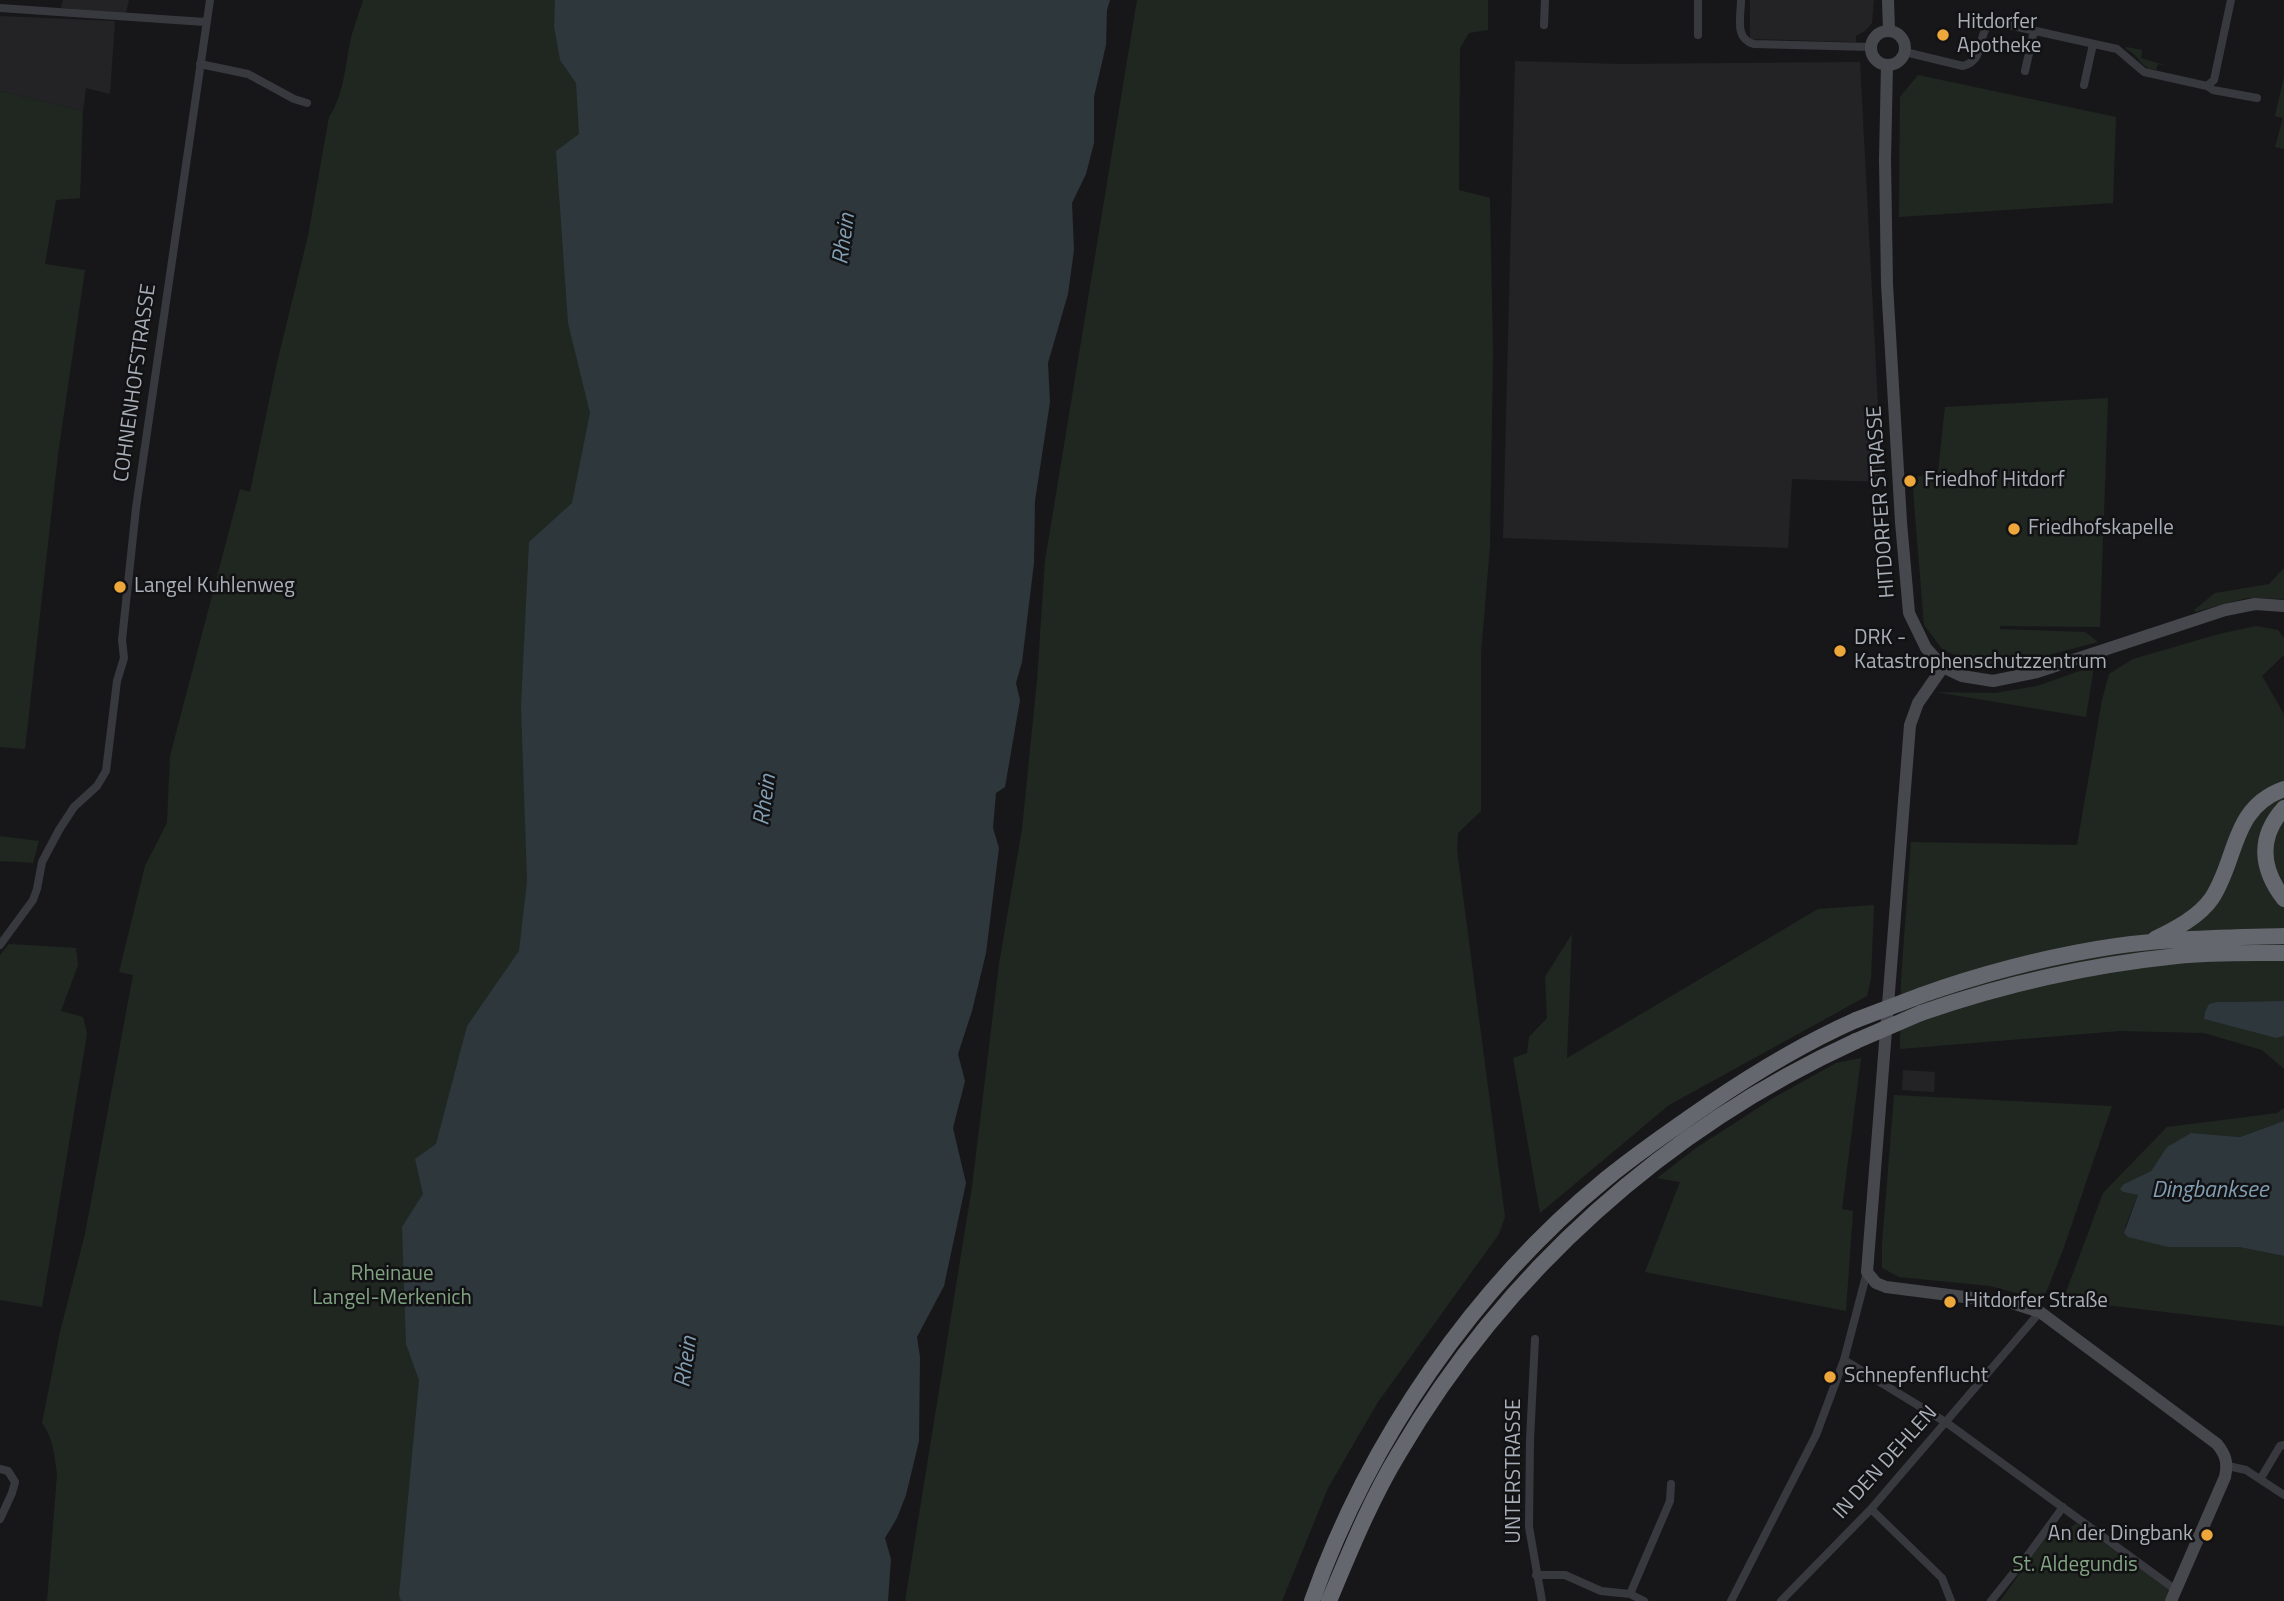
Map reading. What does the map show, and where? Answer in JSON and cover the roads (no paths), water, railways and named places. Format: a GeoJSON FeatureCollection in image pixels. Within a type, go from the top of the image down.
{"type":"FeatureCollection","features":[{"type":"Feature","properties":{"kind":"highway"},"geometry":{"type":"LineString","coordinates":[[2147,942],[2186,921],[2210,900],[2247,815],[2265,798],[2284,789]]}},
{"type":"Feature","properties":{"kind":"highway"},"geometry":{"type":"LineString","coordinates":[[2284,808],[2267,833],[2265,864],[2272,883],[2284,899]]}},
{"type":"Feature","properties":{"kind":"highway"},"geometry":{"type":"LineString","coordinates":[[1312,1601],[1322,1571],[1381,1451],[1407,1408],[1462,1330],[1527,1254],[1604,1181],[1661,1136],[1776,1061],[1829,1032],[1952,985],[2098,948],[2147,942],[2284,936]]}},
{"type":"Feature","properties":{"kind":"highway"},"geometry":{"type":"LineString","coordinates":[[1329,1601],[1398,1454],[1459,1361],[1525,1279],[1601,1206],[1664,1155],[1706,1126],[1785,1076],[1856,1041],[1922,1013],[1992,991],[2052,975],[2196,954],[2284,953]]}},
{"type":"Feature","properties":{"kind":"street","name":"COHNENHOFSTRASSE"},"geometry":{"type":"LineString","coordinates":[[0,945],[33,900],[42,862],[59,830],[74,807],[97,786],[106,771],[117,681],[124,658],[122,640],[136,508],[210,0]]}},
{"type":"Feature","properties":{"kind":"street"},"geometry":{"type":"LineString","coordinates":[[1544,25],[1545,0]]}},
{"type":"Feature","properties":{"kind":"street"},"geometry":{"type":"LineString","coordinates":[[1698,0],[1698,35]]}},
{"type":"Feature","properties":{"kind":"street"},"geometry":{"type":"LineString","coordinates":[[1741,0],[1740,35],[1746,42],[1871,47]]}},
{"type":"Feature","properties":{"kind":"street"},"geometry":{"type":"LineString","coordinates":[[1888,0],[1889,30]]}},
{"type":"Feature","properties":{"kind":"street"},"geometry":{"type":"LineString","coordinates":[[2207,86],[2214,79],[2231,0]]}},
{"type":"Feature","properties":{"kind":"street"},"geometry":{"type":"LineString","coordinates":[[0,8],[205,22]]}},
{"type":"Feature","properties":{"kind":"street"},"geometry":{"type":"LineString","coordinates":[[1905,52],[1963,66],[1970,64],[1977,58],[1984,30],[1995,22],[2117,49],[2144,72],[2257,98]]}},
{"type":"Feature","properties":{"kind":"street"},"geometry":{"type":"LineString","coordinates":[[1889,30],[1903,40],[1905,52],[1898,62],[1887,65],[1874,57],[1871,47],[1874,37],[1889,30]]}},
{"type":"Feature","properties":{"kind":"street"},"geometry":{"type":"LineString","coordinates":[[2025,71],[2034,31]]}},
{"type":"Feature","properties":{"kind":"street"},"geometry":{"type":"LineString","coordinates":[[2084,85],[2093,44]]}},
{"type":"Feature","properties":{"kind":"street"},"geometry":{"type":"LineString","coordinates":[[200,64],[248,74],[294,99],[307,103]]}},
{"type":"Feature","properties":{"kind":"street","name":"HITDORFER STRASSE"},"geometry":{"type":"LineString","coordinates":[[1887,65],[1887,284],[1905,575],[1909,613],[1926,648],[1942,667]]}},
{"type":"Feature","properties":{"kind":"street"},"geometry":{"type":"LineString","coordinates":[[1731,1601],[1816,1435],[1844,1360],[1867,1272],[1910,725],[1918,703],[1942,667],[1962,676],[1993,681],[2037,672],[2225,610],[2255,604],[2284,606]]}},
{"type":"Feature","properties":{"kind":"street"},"geometry":{"type":"LineString","coordinates":[[1844,1360],[1947,1423],[2063,1507],[2174,1596],[2221,1489],[2228,1466],[2223,1451],[2040,1312],[2012,1303],[1886,1287],[1876,1283],[1867,1272]]}},
{"type":"Feature","properties":{"kind":"street","name":"IN DEN DEHLEN"},"geometry":{"type":"LineString","coordinates":[[1781,1601],[1871,1508],[2040,1312]]}},
{"type":"Feature","properties":{"kind":"street","name":"UNTERSTRASSE"},"geometry":{"type":"LineString","coordinates":[[1535,1339],[1530,1440],[1530,1527],[1542,1601]]}},
{"type":"Feature","properties":{"kind":"street"},"geometry":{"type":"LineString","coordinates":[[2261,1478],[2280,1446],[2284,1446]]}},
{"type":"Feature","properties":{"kind":"street"},"geometry":{"type":"LineString","coordinates":[[2228,1466],[2246,1470],[2284,1495]]}},
{"type":"Feature","properties":{"kind":"street"},"geometry":{"type":"LineString","coordinates":[[0,1469],[13,1476],[15,1482],[0,1519]]}},
{"type":"Feature","properties":{"kind":"street"},"geometry":{"type":"LineString","coordinates":[[1630,1594],[1670,1501],[1671,1484]]}},
{"type":"Feature","properties":{"kind":"street"},"geometry":{"type":"LineString","coordinates":[[1991,1601],[2063,1507]]}},
{"type":"Feature","properties":{"kind":"street"},"geometry":{"type":"LineString","coordinates":[[1871,1508],[1942,1577],[1951,1601]]}},
{"type":"Feature","properties":{"kind":"street"},"geometry":{"type":"LineString","coordinates":[[1536,1575],[1566,1575],[1601,1591],[1630,1594],[1644,1601]]}},
{"type":"Feature","properties":{"kind":"water","name":"Rhein"},"geometry":{"type":"Polygon","coordinates":[[[555,0],[1110,0],[1107,10],[1106,45],[1094,97],[1094,143],[1086,174],[1072,203],[1074,250],[1068,294],[1048,363],[1050,402],[1035,501],[1034,563],[1022,662],[1016,683],[1020,700],[1005,787],[996,793],[993,828],[999,848],[986,953],[958,1054],[965,1081],[953,1128],[966,1183],[944,1286],[917,1337],[920,1357],[919,1441],[906,1495],[885,1538],[891,1559],[888,1601],[401,1601],[399,1595],[419,1380],[406,1344],[402,1227],[423,1194],[415,1159],[436,1144],[467,1026],[519,951],[527,881],[521,706],[529,542],[572,503],[590,413],[568,323],[556,151],[579,134],[576,83],[560,60],[554,26],[555,0]]]}},
{"type":"Feature","properties":{"kind":"water"},"geometry":{"type":"Polygon","coordinates":[[[2284,1001],[2284,1036],[2276,1038],[2204,1019],[2209,1004],[2217,1002],[2284,1001]]]}},
{"type":"Feature","properties":{"kind":"water","name":"Dingbanksee"},"geometry":{"type":"Polygon","coordinates":[[[2284,1121],[2284,1256],[2239,1247],[2168,1247],[2128,1237],[2124,1233],[2138,1195],[2120,1189],[2124,1184],[2151,1171],[2167,1147],[2191,1133],[2240,1137],[2284,1121]]]}},
{"type":"Feature","properties":{"kind":"place","name":"Hitdorfer Apotheke"},"geometry":{"type":"Point","coordinates":[1943,35]}},
{"type":"Feature","properties":{"kind":"place","name":"Friedhof Hitdorf"},"geometry":{"type":"Point","coordinates":[1910,481]}},
{"type":"Feature","properties":{"kind":"place","name":"Friedhofskapelle"},"geometry":{"type":"Point","coordinates":[2014,529]}},
{"type":"Feature","properties":{"kind":"place","name":"Langel Kuhlenweg"},"geometry":{"type":"Point","coordinates":[120,587]}},
{"type":"Feature","properties":{"kind":"place","name":"DRK - Katastrophenschutzzentrum"},"geometry":{"type":"Point","coordinates":[1840,651]}},
{"type":"Feature","properties":{"kind":"place","name":"Hitdorfer Straße"},"geometry":{"type":"Point","coordinates":[1950,1302]}},
{"type":"Feature","properties":{"kind":"place","name":"Schnepfenflucht"},"geometry":{"type":"Point","coordinates":[1830,1377]}},
{"type":"Feature","properties":{"kind":"place","name":"An der Dingbank"},"geometry":{"type":"Point","coordinates":[2207,1535]}},
{"type":"Feature","properties":{"kind":"park label","name":"Rheinaue Langel-Merkenich"},"geometry":{"type":"Point","coordinates":[392,1287]}},
{"type":"Feature","properties":{"kind":"park label","name":"St. Aldegundis"},"geometry":{"type":"Point","coordinates":[2075,1566]}}]}
